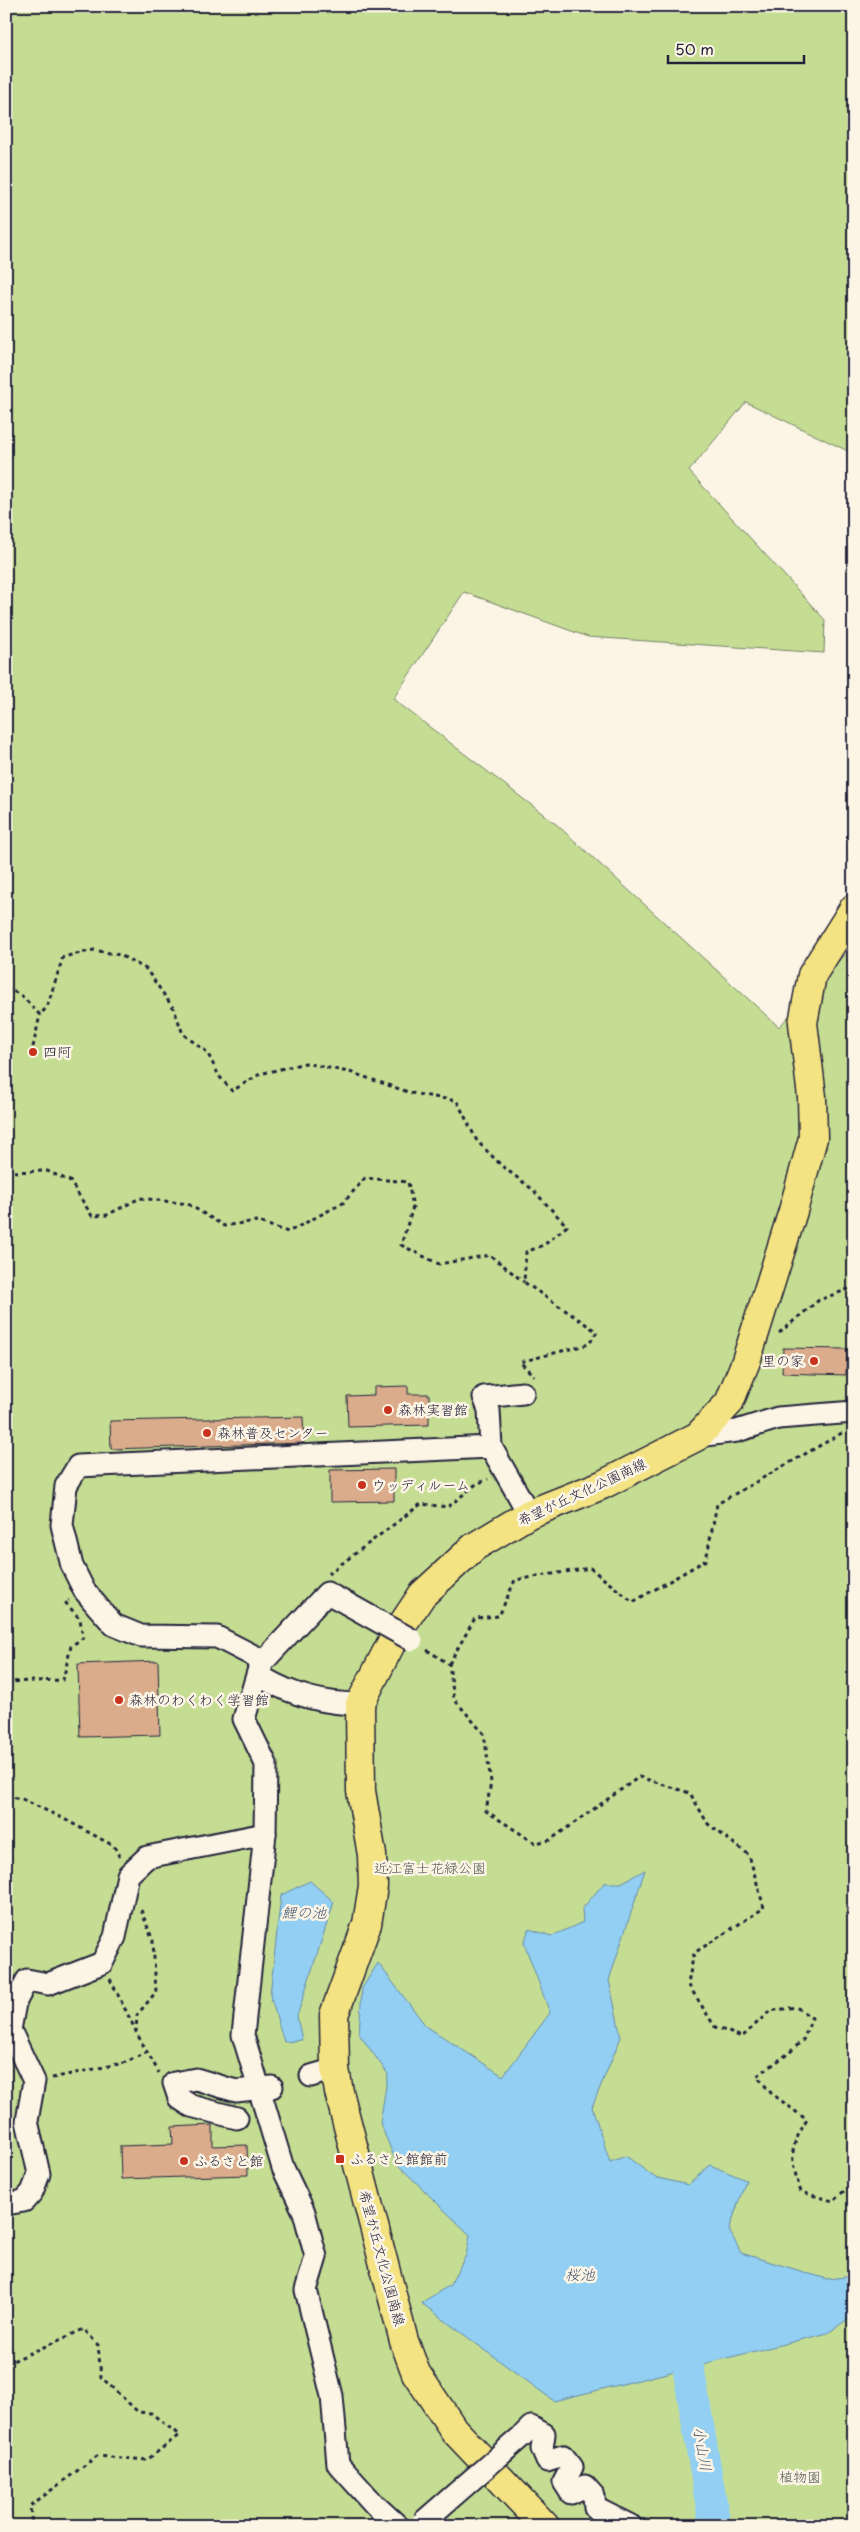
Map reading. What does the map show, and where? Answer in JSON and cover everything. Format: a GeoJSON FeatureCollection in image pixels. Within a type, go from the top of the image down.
{"type":"FeatureCollection","features":[{"type":"Feature","properties":{"kind":"main road","name":"希望が丘文化公園南線"},"geometry":{"type":"LineString","coordinates":[[545,2526],[454,2430],[416,2373],[404,2341],[323,2072],[334,2014],[367,1924],[373,1886],[372,1855],[361,1790],[360,1704],[396,1634],[422,1595],[474,1547],[529,1514],[602,1485],[698,1436],[729,1403],[746,1361],[793,1211],[813,1138],[812,1096],[803,1023],[812,975],[854,908]]}},
{"type":"Feature","properties":{"kind":"lane"},"geometry":{"type":"LineString","coordinates":[[529,1385],[484,1397],[489,1410],[491,1447],[503,1472],[529,1514]]}},
{"type":"Feature","properties":{"kind":"lane"},"geometry":{"type":"LineString","coordinates":[[698,1436],[737,1431],[778,1418],[854,1412]]}},
{"type":"Feature","properties":{"kind":"lane"},"geometry":{"type":"LineString","coordinates":[[360,1704],[340,1704],[302,1697],[263,1678],[260,1665],[254,1656],[217,1637],[141,1636],[114,1625],[84,1590],[72,1566],[62,1525],[66,1486],[78,1466],[491,1447]]}},
{"type":"Feature","properties":{"kind":"lane"},"geometry":{"type":"LineString","coordinates":[[398,2526],[375,2505],[338,2464],[332,2396],[306,2290],[316,2257],[304,2212],[284,2168],[266,2088],[243,2035],[265,1834],[266,1764],[244,1719],[260,1665],[327,1593],[412,1640]]}},
{"type":"Feature","properties":{"kind":"lane"},"geometry":{"type":"LineString","coordinates":[[6,2204],[24,2201],[32,2192],[39,2174],[27,2121],[34,2081],[10,2030],[11,2016],[21,1988],[27,1980],[48,1984],[102,1963],[115,1937],[128,1875],[147,1857],[265,1834]]}},
{"type":"Feature","properties":{"kind":"lane"},"geometry":{"type":"LineString","coordinates":[[237,2118],[191,2106],[179,2098],[174,2083],[196,2079],[236,2091],[266,2088]]}},
{"type":"Feature","properties":{"kind":"lane"},"geometry":{"type":"LineString","coordinates":[[421,2525],[532,2427],[544,2434],[542,2449],[547,2461],[563,2456],[572,2467],[564,2482],[572,2493],[586,2486],[594,2496],[595,2508],[631,2526]]}},
{"type":"Feature","properties":{"kind":"path"},"geometry":{"type":"LineString","coordinates":[[33,1047],[40,1015],[47,1007],[63,956],[94,950],[120,955],[146,969],[174,1009],[183,1034],[207,1052],[219,1076],[232,1091],[260,1074],[305,1062],[353,1073],[411,1093],[458,1101],[477,1141],[502,1166],[532,1189],[567,1226],[544,1244],[526,1252],[524,1282]]}},
{"type":"Feature","properties":{"kind":"path"},"geometry":{"type":"LineString","coordinates":[[6,988],[21,995],[40,1015]]}},
{"type":"Feature","properties":{"kind":"path"},"geometry":{"type":"LineString","coordinates":[[6,1172],[47,1171],[70,1181],[92,1216],[107,1215],[140,1198],[188,1204],[224,1226],[256,1221],[288,1232],[343,1203],[366,1178],[408,1182],[413,1207],[401,1246],[439,1264],[490,1255],[524,1282],[597,1332],[589,1344],[520,1362],[529,1385]]}},
{"type":"Feature","properties":{"kind":"path"},"geometry":{"type":"LineString","coordinates":[[775,1336],[819,1300],[854,1287]]}},
{"type":"Feature","properties":{"kind":"path"},"geometry":{"type":"LineString","coordinates":[[845,1431],[717,1504],[706,1560],[633,1602],[590,1568],[515,1580],[499,1616],[475,1618],[449,1664],[454,1699],[484,1734],[491,1782],[486,1811],[534,1843],[550,1840],[639,1778],[690,1793],[708,1824],[749,1855],[764,1908],[694,1953],[688,1984],[715,2027],[742,2037],[770,2011],[796,2008],[812,2018],[802,2040],[790,2053],[757,2076],[770,2093],[807,2120],[794,2142],[792,2166],[801,2192],[833,2202],[854,2182]]}},
{"type":"Feature","properties":{"kind":"path"},"geometry":{"type":"LineString","coordinates":[[326,1575],[421,1504],[448,1507],[475,1485],[503,1472]]}},
{"type":"Feature","properties":{"kind":"path"},"geometry":{"type":"LineString","coordinates":[[6,1682],[63,1680],[71,1646],[83,1638],[80,1619],[65,1602],[84,1590]]}},
{"type":"Feature","properties":{"kind":"path"},"geometry":{"type":"LineString","coordinates":[[412,1640],[449,1664]]}},
{"type":"Feature","properties":{"kind":"path"},"geometry":{"type":"LineString","coordinates":[[102,1963],[136,2032]]}},
{"type":"Feature","properties":{"kind":"path"},"geometry":{"type":"LineString","coordinates":[[34,2081],[123,2063],[148,2052]]}},
{"type":"Feature","properties":{"kind":"path"},"geometry":{"type":"LineString","coordinates":[[6,2364],[84,2329],[98,2344],[101,2377],[138,2412],[151,2413],[179,2435],[147,2460],[97,2456],[30,2506],[32,2526]]}},
{"type":"Feature","properties":{"kind":"green space","name":"近江富士花緑公園"},"geometry":{"type":"Polygon","coordinates":[[[6,6],[854,6],[854,454],[746,402],[689,471],[825,620],[824,653],[588,637],[464,592],[393,699],[556,824],[779,1027],[854,944],[854,2526],[6,2526],[6,6]]]}},
{"type":"Feature","properties":{"kind":"water","name":"桜池"},"geometry":{"type":"Polygon","coordinates":[[[645,1870],[609,1980],[621,2037],[592,2107],[610,2162],[626,2156],[654,2177],[688,2185],[710,2165],[746,2180],[729,2230],[741,2253],[827,2279],[853,2276],[854,2315],[828,2333],[554,2401],[421,2303],[450,2285],[466,2255],[470,2235],[397,2164],[380,2123],[388,2074],[359,2034],[362,1988],[378,1963],[426,2026],[503,2076],[550,2013],[524,1943],[529,1929],[552,1936],[583,1922],[582,1909],[604,1883],[621,1883],[645,1870]]]}},
{"type":"Feature","properties":{"kind":"water","name":"鯉の池"},"geometry":{"type":"Polygon","coordinates":[[[310,1881],[334,1902],[297,2016],[302,2040],[284,2042],[270,1995],[281,1895],[310,1881]]]}},
{"type":"Feature","properties":{"kind":"building","name":"里の家"},"geometry":{"type":"Polygon","coordinates":[[[783,1348],[847,1349],[846,1375],[782,1373],[783,1348]]]}},
{"type":"Feature","properties":{"kind":"building","name":"森林実習館"},"geometry":{"type":"Polygon","coordinates":[[[408,1386],[408,1394],[429,1394],[429,1425],[348,1427],[347,1396],[374,1395],[374,1387],[408,1386]]]}},
{"type":"Feature","properties":{"kind":"building","name":"森林普及センター"},"geometry":{"type":"Polygon","coordinates":[[[303,1417],[304,1443],[111,1449],[110,1421],[303,1417]]]}},
{"type":"Feature","properties":{"kind":"building","name":"ウッディルーム"},"geometry":{"type":"Polygon","coordinates":[[[394,1469],[394,1501],[330,1502],[330,1470],[394,1469]]]}},
{"type":"Feature","properties":{"kind":"building","name":"森林のわくわく学習館"},"geometry":{"type":"Polygon","coordinates":[[[158,1661],[160,1735],[80,1737],[78,1664],[158,1661]]]}},
{"type":"Feature","properties":{"kind":"building","name":"ふるさと館"},"geometry":{"type":"Polygon","coordinates":[[[213,2125],[213,2146],[247,2145],[248,2175],[121,2179],[120,2146],[173,2144],[172,2127],[213,2125]]]}},
{"type":"Feature","properties":{"kind":"waterway","name":"小山川"},"geometry":{"type":"LineString","coordinates":[[689,2372],[715,2526]]}},
{"type":"Feature","properties":{"kind":"place","name":"四阿"},"geometry":{"type":"Point","coordinates":[33,1052]}},
{"type":"Feature","properties":{"kind":"place","name":"里の家"},"geometry":{"type":"Point","coordinates":[814,1361]}},
{"type":"Feature","properties":{"kind":"place","name":"森林実習館"},"geometry":{"type":"Point","coordinates":[388,1410]}},
{"type":"Feature","properties":{"kind":"place","name":"森林普及センター"},"geometry":{"type":"Point","coordinates":[207,1433]}},
{"type":"Feature","properties":{"kind":"place","name":"ウッディルーム"},"geometry":{"type":"Point","coordinates":[362,1485]}},
{"type":"Feature","properties":{"kind":"place","name":"森林のわくわく学習館"},"geometry":{"type":"Point","coordinates":[119,1700]}},
{"type":"Feature","properties":{"kind":"place","name":"ふるさと館館前"},"geometry":{"type":"Point","coordinates":[340,2159]}},
{"type":"Feature","properties":{"kind":"place","name":"ふるさと館"},"geometry":{"type":"Point","coordinates":[184,2161]}},
{"type":"Feature","properties":{"kind":"park label","name":"植物園"},"geometry":{"type":"Point","coordinates":[800,2477]}}]}
